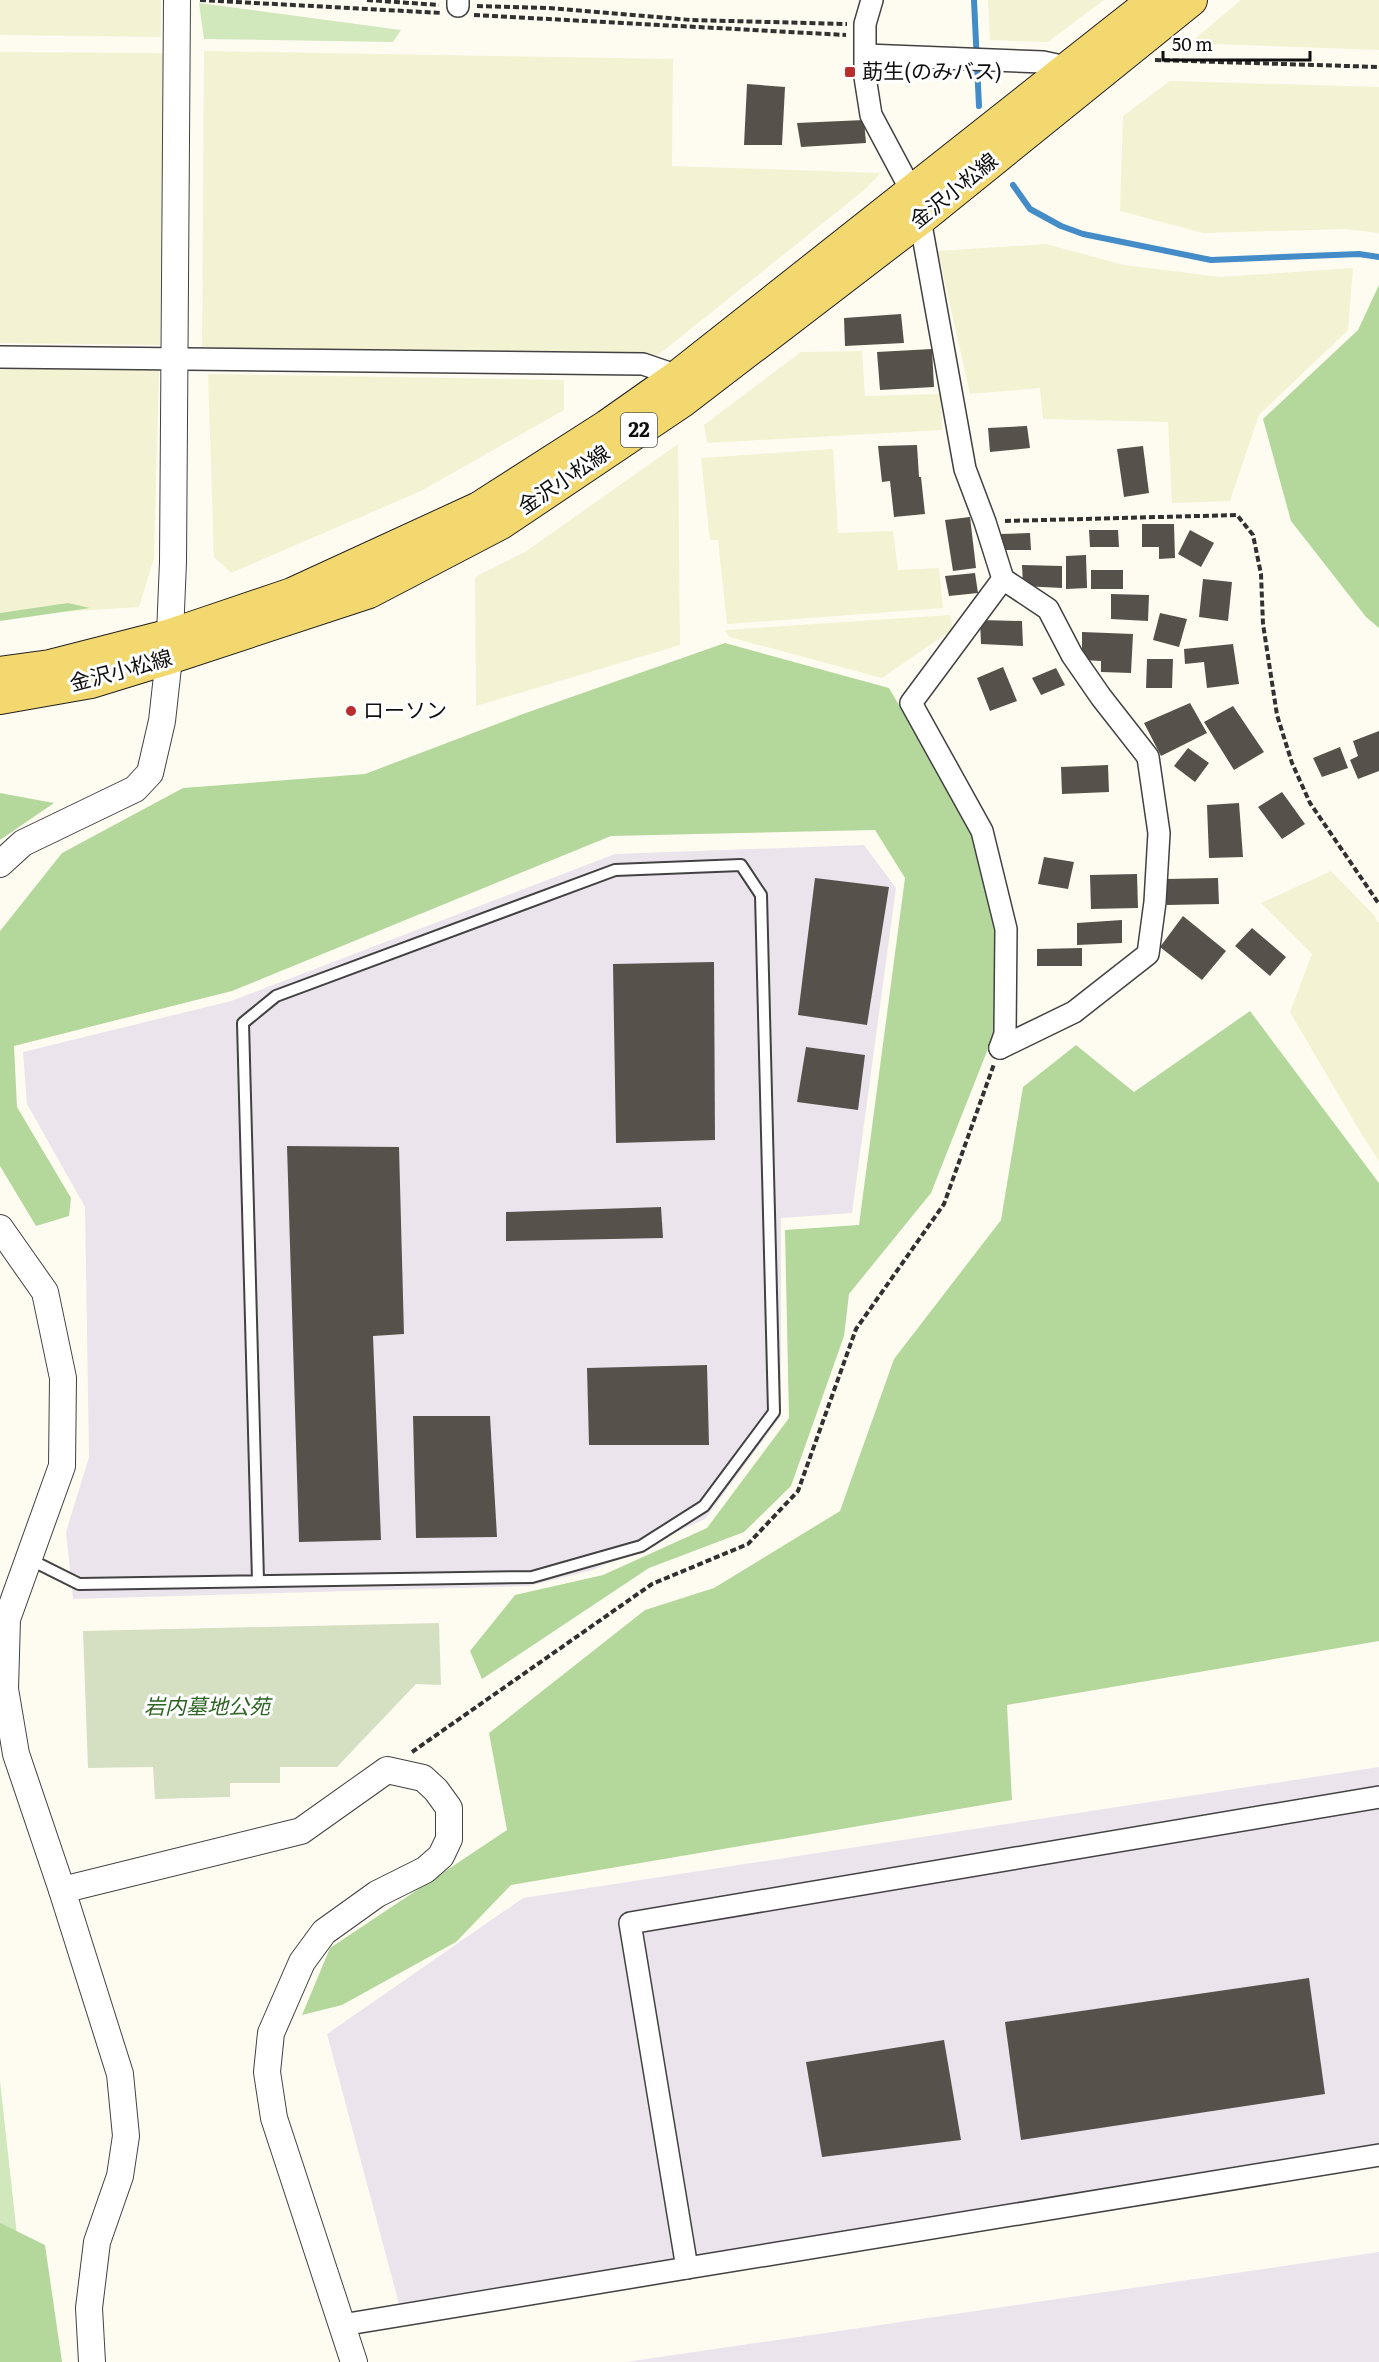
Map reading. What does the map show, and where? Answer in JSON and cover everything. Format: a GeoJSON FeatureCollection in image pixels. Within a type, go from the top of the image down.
{"type":"FeatureCollection","features":[{"type":"Feature","properties":{"kind":"main road","name":"金沢小松線"},"geometry":{"type":"LineString","coordinates":[[0,673],[170,647],[369,592],[501,523],[681,402],[915,205],[1071,68],[1154,0]]}},
{"type":"Feature","properties":{"kind":"main road","name":"金沢小松線"},"geometry":{"type":"LineString","coordinates":[[0,699],[91,682],[292,594],[478,508],[607,426],[678,376],[915,205],[1191,0]]}},
{"type":"Feature","properties":{"kind":"street"},"geometry":{"type":"LineString","coordinates":[[0,864],[23,843],[135,789],[150,773],[162,722],[170,647],[176,358],[177,0]]}},
{"type":"Feature","properties":{"kind":"street"},"geometry":{"type":"LineString","coordinates":[[872,0],[866,38],[865,77],[871,115],[915,205],[965,468],[1003,579],[1048,609],[1072,655],[1101,697],[1148,757],[1159,833],[1155,902],[1148,954],[1074,1012],[1000,1048],[1005,1034],[1006,929],[982,831],[911,703],[1003,579]]}},
{"type":"Feature","properties":{"kind":"street"},"geometry":{"type":"LineString","coordinates":[[866,38],[979,59],[1043,62],[1071,68]]}},
{"type":"Feature","properties":{"kind":"street"},"geometry":{"type":"LineString","coordinates":[[0,357],[643,364],[678,376]]}},
{"type":"Feature","properties":{"kind":"street"},"geometry":{"type":"LineString","coordinates":[[0,1228],[45,1292],[63,1378],[62,1466],[7,1619],[5,1689],[16,1754],[120,2074],[126,2136],[120,2176],[97,2242],[89,2308],[92,2362]]}},
{"type":"Feature","properties":{"kind":"street"},"geometry":{"type":"LineString","coordinates":[[62,1890],[301,1831],[387,1770],[423,1779],[436,1790],[448,1808],[448,1839],[441,1856],[425,1870],[377,1894],[324,1932],[302,1962],[271,2033],[267,2072],[274,2118],[354,2362]]}},
{"type":"Feature","properties":{"kind":"street"},"geometry":{"type":"LineString","coordinates":[[687,2268],[630,1923],[1379,1797]]}},
{"type":"Feature","properties":{"kind":"street"},"geometry":{"type":"LineString","coordinates":[[342,2325],[1379,2155]]}},
{"type":"Feature","properties":{"kind":"lane"},"geometry":{"type":"LineString","coordinates":[[28,1559],[79,1584],[532,1577],[641,1546],[704,1506],[774,1412],[761,895],[741,865],[615,870],[276,996],[243,1023],[258,1580]]}},
{"type":"Feature","properties":{"kind":"path"},"geometry":{"type":"LineString","coordinates":[[200,0],[457,8],[548,8],[866,38]]}},
{"type":"Feature","properties":{"kind":"path"},"geometry":{"type":"LineString","coordinates":[[367,0],[866,38]]}},
{"type":"Feature","properties":{"kind":"path"},"geometry":{"type":"LineString","coordinates":[[1149,60],[1379,67]]}},
{"type":"Feature","properties":{"kind":"path"},"geometry":{"type":"LineString","coordinates":[[985,522],[1237,515],[1253,535],[1261,574],[1263,624],[1277,715],[1292,763],[1310,803],[1379,904]]}},
{"type":"Feature","properties":{"kind":"shaded area"},"geometry":{"type":"Polygon","coordinates":[[[864,845],[896,888],[852,1213],[781,1218],[781,1416],[705,1519],[593,1570],[529,1586],[73,1599],[66,1532],[89,1457],[85,1207],[27,1104],[23,1052],[231,1001],[615,854],[864,845]]]}},
{"type":"Feature","properties":{"kind":"shaded area"},"geometry":{"type":"Polygon","coordinates":[[[1379,1767],[1379,2162],[403,2319],[327,2034],[523,1898],[1379,1767]]]}},
{"type":"Feature","properties":{"kind":"shaded area"},"geometry":{"type":"Polygon","coordinates":[[[1379,2252],[1379,2362],[626,2362],[1379,2252]]]}},
{"type":"Feature","properties":{"kind":"green space"},"geometry":{"type":"Polygon","coordinates":[[[0,0],[161,0],[161,37],[0,35],[0,0]]]}},
{"type":"Feature","properties":{"kind":"green space"},"geometry":{"type":"Polygon","coordinates":[[[988,0],[1104,0],[1048,42],[990,40],[988,0]]]}},
{"type":"Feature","properties":{"kind":"green space"},"geometry":{"type":"Polygon","coordinates":[[[1241,0],[1379,0],[1379,50],[1190,43],[1241,0]]]}},
{"type":"Feature","properties":{"kind":"green space"},"geometry":{"type":"Polygon","coordinates":[[[199,3],[401,30],[393,42],[204,39],[199,3]]]}},
{"type":"Feature","properties":{"kind":"green space"},"geometry":{"type":"Polygon","coordinates":[[[204,51],[673,59],[672,166],[881,173],[863,191],[658,355],[202,347],[204,51]]]}},
{"type":"Feature","properties":{"kind":"green space"},"geometry":{"type":"Polygon","coordinates":[[[0,52],[163,53],[160,345],[0,343],[0,52]]]}},
{"type":"Feature","properties":{"kind":"green space"},"geometry":{"type":"Polygon","coordinates":[[[1170,81],[1379,87],[1379,233],[1346,229],[1203,233],[1120,211],[1123,116],[1170,81]]]}},
{"type":"Feature","properties":{"kind":"green space"},"geometry":{"type":"Polygon","coordinates":[[[1046,244],[1124,265],[1221,277],[1353,268],[1348,330],[1259,415],[1230,501],[1172,503],[1168,422],[1043,419],[1040,388],[970,394],[938,251],[1046,244]]]}},
{"type":"Feature","properties":{"kind":"green space"},"geometry":{"type":"Polygon","coordinates":[[[1379,285],[1379,628],[1366,617],[1291,521],[1263,419],[1358,330],[1379,285]]]}},
{"type":"Feature","properties":{"kind":"green space"},"geometry":{"type":"Polygon","coordinates":[[[862,351],[865,396],[941,394],[942,430],[707,443],[704,425],[801,352],[862,351]]]}},
{"type":"Feature","properties":{"kind":"green space"},"geometry":{"type":"Polygon","coordinates":[[[0,368],[159,370],[154,558],[139,607],[0,616],[0,368]]]}},
{"type":"Feature","properties":{"kind":"green space"},"geometry":{"type":"Polygon","coordinates":[[[208,374],[564,380],[564,410],[421,491],[231,573],[214,557],[208,374]]]}},
{"type":"Feature","properties":{"kind":"green space"},"geometry":{"type":"Polygon","coordinates":[[[678,444],[680,645],[476,706],[475,577],[525,552],[678,444]]]}},
{"type":"Feature","properties":{"kind":"green space"},"geometry":{"type":"Polygon","coordinates":[[[833,449],[838,533],[893,531],[898,570],[939,568],[943,608],[727,624],[718,540],[710,540],[701,458],[833,449]]]}},
{"type":"Feature","properties":{"kind":"green space"},"geometry":{"type":"Polygon","coordinates":[[[68,603],[90,608],[0,621],[0,613],[68,603]]]}},
{"type":"Feature","properties":{"kind":"green space"},"geometry":{"type":"Polygon","coordinates":[[[950,615],[953,629],[882,678],[729,637],[725,630],[950,615]]]}},
{"type":"Feature","properties":{"kind":"green space"},"geometry":{"type":"Polygon","coordinates":[[[725,643],[889,688],[973,831],[997,930],[995,1031],[931,1193],[849,1294],[844,1336],[791,1486],[744,1532],[649,1568],[482,1679],[470,1651],[515,1595],[603,1575],[707,1528],[789,1418],[785,1230],[859,1225],[905,878],[875,830],[611,836],[232,991],[14,1046],[17,1107],[71,1198],[69,1216],[36,1226],[0,1166],[0,931],[62,853],[183,788],[365,774],[523,714],[725,643]]]}},
{"type":"Feature","properties":{"kind":"green space"},"geometry":{"type":"Polygon","coordinates":[[[0,793],[54,803],[0,840],[0,793]]]}},
{"type":"Feature","properties":{"kind":"green space"},"geometry":{"type":"Polygon","coordinates":[[[1331,871],[1379,923],[1379,1161],[1290,1012],[1312,954],[1261,903],[1331,871]]]}},
{"type":"Feature","properties":{"kind":"green space"},"geometry":{"type":"Polygon","coordinates":[[[1250,1011],[1379,1183],[1379,1641],[1007,1705],[1012,1800],[511,1885],[456,1942],[342,2005],[302,2015],[330,1948],[507,1830],[489,1733],[645,1610],[714,1588],[840,1511],[894,1359],[1001,1220],[1023,1087],[1076,1045],[1134,1092],[1250,1011]]]}},
{"type":"Feature","properties":{"kind":"green space","name":"岩内墓地公苑"},"geometry":{"type":"Polygon","coordinates":[[[439,1623],[441,1685],[416,1684],[337,1767],[280,1767],[280,1783],[230,1783],[230,1797],[155,1799],[153,1767],[88,1768],[83,1631],[439,1623]]]}},
{"type":"Feature","properties":{"kind":"green space"},"geometry":{"type":"Polygon","coordinates":[[[0,2081],[31,2362],[0,2362],[0,2081]]]}},
{"type":"Feature","properties":{"kind":"green space"},"geometry":{"type":"Polygon","coordinates":[[[0,2223],[45,2245],[62,2362],[0,2362],[0,2223]]]}},
{"type":"Feature","properties":{"kind":"building"},"geometry":{"type":"Polygon","coordinates":[[[747,84],[785,87],[782,145],[744,145],[747,84]]]}},
{"type":"Feature","properties":{"kind":"building"},"geometry":{"type":"Polygon","coordinates":[[[864,120],[866,143],[801,147],[797,123],[864,120]]]}},
{"type":"Feature","properties":{"kind":"building"},"geometry":{"type":"Polygon","coordinates":[[[901,314],[904,343],[845,346],[844,318],[901,314]]]}},
{"type":"Feature","properties":{"kind":"building"},"geometry":{"type":"Polygon","coordinates":[[[932,349],[934,387],[880,390],[877,352],[932,349]]]}},
{"type":"Feature","properties":{"kind":"building"},"geometry":{"type":"Polygon","coordinates":[[[1027,426],[1030,448],[990,452],[988,428],[1027,426]]]}},
{"type":"Feature","properties":{"kind":"building"},"geometry":{"type":"Polygon","coordinates":[[[917,445],[925,514],[894,517],[890,481],[882,482],[878,446],[917,445]]]}},
{"type":"Feature","properties":{"kind":"building"},"geometry":{"type":"Polygon","coordinates":[[[1143,446],[1149,493],[1124,497],[1117,449],[1143,446]]]}},
{"type":"Feature","properties":{"kind":"building"},"geometry":{"type":"Polygon","coordinates":[[[970,517],[976,568],[953,571],[945,520],[970,517]]]}},
{"type":"Feature","properties":{"kind":"building"},"geometry":{"type":"Polygon","coordinates":[[[1142,524],[1174,524],[1175,558],[1159,559],[1159,547],[1142,547],[1142,524]]]}},
{"type":"Feature","properties":{"kind":"building"},"geometry":{"type":"Polygon","coordinates":[[[1089,530],[1118,530],[1119,547],[1090,547],[1089,530]]]}},
{"type":"Feature","properties":{"kind":"building"},"geometry":{"type":"Polygon","coordinates":[[[1190,530],[1214,543],[1201,567],[1178,554],[1190,530]]]}},
{"type":"Feature","properties":{"kind":"building"},"geometry":{"type":"Polygon","coordinates":[[[1030,533],[1031,550],[1000,550],[1000,534],[1030,533]]]}},
{"type":"Feature","properties":{"kind":"building"},"geometry":{"type":"Polygon","coordinates":[[[1086,555],[1087,588],[1066,589],[1066,556],[1086,555]]]}},
{"type":"Feature","properties":{"kind":"building"},"geometry":{"type":"Polygon","coordinates":[[[1022,565],[1062,566],[1062,588],[1023,586],[1022,565]]]}},
{"type":"Feature","properties":{"kind":"building"},"geometry":{"type":"Polygon","coordinates":[[[1091,570],[1123,570],[1123,589],[1091,589],[1091,570]]]}},
{"type":"Feature","properties":{"kind":"building"},"geometry":{"type":"Polygon","coordinates":[[[975,573],[978,593],[949,596],[945,576],[975,573]]]}},
{"type":"Feature","properties":{"kind":"building"},"geometry":{"type":"Polygon","coordinates":[[[1203,579],[1232,582],[1228,621],[1199,617],[1203,579]]]}},
{"type":"Feature","properties":{"kind":"building"},"geometry":{"type":"Polygon","coordinates":[[[1111,594],[1149,595],[1148,621],[1111,619],[1111,594]]]}},
{"type":"Feature","properties":{"kind":"building"},"geometry":{"type":"Polygon","coordinates":[[[1160,613],[1187,619],[1179,647],[1153,640],[1160,613]]]}},
{"type":"Feature","properties":{"kind":"building"},"geometry":{"type":"Polygon","coordinates":[[[980,620],[1022,621],[1023,646],[981,644],[980,620]]]}},
{"type":"Feature","properties":{"kind":"building"},"geometry":{"type":"Polygon","coordinates":[[[1082,632],[1133,634],[1131,673],[1101,672],[1101,661],[1082,660],[1082,632]]]}},
{"type":"Feature","properties":{"kind":"building"},"geometry":{"type":"Polygon","coordinates":[[[1233,644],[1239,684],[1207,688],[1204,662],[1185,664],[1184,649],[1233,644]]]}},
{"type":"Feature","properties":{"kind":"building"},"geometry":{"type":"Polygon","coordinates":[[[1147,659],[1173,659],[1172,688],[1146,688],[1147,659]]]}},
{"type":"Feature","properties":{"kind":"building"},"geometry":{"type":"Polygon","coordinates":[[[1003,667],[1017,701],[990,711],[977,678],[1003,667]]]}},
{"type":"Feature","properties":{"kind":"building"},"geometry":{"type":"Polygon","coordinates":[[[1056,668],[1065,685],[1041,695],[1032,678],[1056,668]]]}},
{"type":"Feature","properties":{"kind":"building"},"geometry":{"type":"Polygon","coordinates":[[[1190,703],[1207,733],[1161,756],[1144,723],[1190,703]]]}},
{"type":"Feature","properties":{"kind":"building"},"geometry":{"type":"Polygon","coordinates":[[[1233,706],[1264,752],[1234,770],[1204,722],[1233,706]]]}},
{"type":"Feature","properties":{"kind":"building"},"geometry":{"type":"Polygon","coordinates":[[[1379,731],[1379,771],[1358,779],[1350,760],[1358,756],[1353,741],[1379,731]]]}},
{"type":"Feature","properties":{"kind":"building"},"geometry":{"type":"Polygon","coordinates":[[[1340,747],[1348,768],[1322,777],[1313,758],[1340,747]]]}},
{"type":"Feature","properties":{"kind":"building"},"geometry":{"type":"Polygon","coordinates":[[[1188,748],[1209,763],[1195,782],[1174,766],[1188,748]]]}},
{"type":"Feature","properties":{"kind":"building"},"geometry":{"type":"Polygon","coordinates":[[[1108,765],[1109,792],[1062,794],[1061,767],[1108,765]]]}},
{"type":"Feature","properties":{"kind":"building"},"geometry":{"type":"Polygon","coordinates":[[[1282,792],[1305,824],[1282,839],[1258,807],[1282,792]]]}},
{"type":"Feature","properties":{"kind":"building"},"geometry":{"type":"Polygon","coordinates":[[[1239,803],[1243,857],[1209,858],[1207,805],[1239,803]]]}},
{"type":"Feature","properties":{"kind":"building"},"geometry":{"type":"Polygon","coordinates":[[[1044,857],[1074,862],[1068,889],[1038,884],[1044,857]]]}},
{"type":"Feature","properties":{"kind":"building"},"geometry":{"type":"Polygon","coordinates":[[[1137,874],[1138,908],[1091,909],[1090,875],[1137,874]]]}},
{"type":"Feature","properties":{"kind":"building"},"geometry":{"type":"Polygon","coordinates":[[[815,878],[889,887],[867,1025],[798,1015],[815,878]]]}},
{"type":"Feature","properties":{"kind":"building"},"geometry":{"type":"Polygon","coordinates":[[[1218,878],[1219,904],[1167,905],[1166,879],[1218,878]]]}},
{"type":"Feature","properties":{"kind":"building"},"geometry":{"type":"Polygon","coordinates":[[[1183,916],[1226,951],[1202,980],[1160,947],[1183,916]]]}},
{"type":"Feature","properties":{"kind":"building"},"geometry":{"type":"Polygon","coordinates":[[[1122,920],[1122,943],[1077,945],[1077,923],[1122,920]]]}},
{"type":"Feature","properties":{"kind":"building"},"geometry":{"type":"Polygon","coordinates":[[[1252,928],[1286,957],[1270,976],[1235,946],[1252,928]]]}},
{"type":"Feature","properties":{"kind":"building"},"geometry":{"type":"Polygon","coordinates":[[[1082,948],[1082,966],[1037,966],[1037,949],[1082,948]]]}},
{"type":"Feature","properties":{"kind":"building"},"geometry":{"type":"Polygon","coordinates":[[[714,962],[715,1140],[616,1143],[613,964],[714,962]]]}},
{"type":"Feature","properties":{"kind":"building"},"geometry":{"type":"Polygon","coordinates":[[[806,1047],[865,1055],[858,1110],[797,1102],[806,1047]]]}},
{"type":"Feature","properties":{"kind":"building"},"geometry":{"type":"Polygon","coordinates":[[[287,1146],[399,1147],[404,1334],[373,1336],[381,1540],[299,1542],[287,1146]]]}},
{"type":"Feature","properties":{"kind":"building"},"geometry":{"type":"Polygon","coordinates":[[[661,1207],[663,1238],[506,1241],[506,1212],[661,1207]]]}},
{"type":"Feature","properties":{"kind":"building"},"geometry":{"type":"Polygon","coordinates":[[[707,1365],[709,1445],[589,1445],[587,1368],[707,1365]]]}},
{"type":"Feature","properties":{"kind":"building"},"geometry":{"type":"Polygon","coordinates":[[[413,1416],[490,1416],[497,1537],[416,1538],[413,1416]]]}},
{"type":"Feature","properties":{"kind":"building"},"geometry":{"type":"Polygon","coordinates":[[[1309,1978],[1325,2094],[1021,2140],[1005,2022],[1309,1978]]]}},
{"type":"Feature","properties":{"kind":"building"},"geometry":{"type":"Polygon","coordinates":[[[944,2040],[961,2140],[822,2157],[806,2062],[944,2040]]]}},
{"type":"Feature","properties":{"kind":"waterway"},"geometry":{"type":"LineString","coordinates":[[974,0],[979,106]]}},
{"type":"Feature","properties":{"kind":"waterway"},"geometry":{"type":"LineString","coordinates":[[1013,185],[1030,209],[1061,226],[1083,234],[1211,260],[1359,254],[1379,257]]}},
{"type":"Feature","properties":{"kind":"place","name":"莇生(のみバス)"},"geometry":{"type":"Point","coordinates":[850,72]}},
{"type":"Feature","properties":{"kind":"place","name":"ローソン"},"geometry":{"type":"Point","coordinates":[351,711]}}]}
